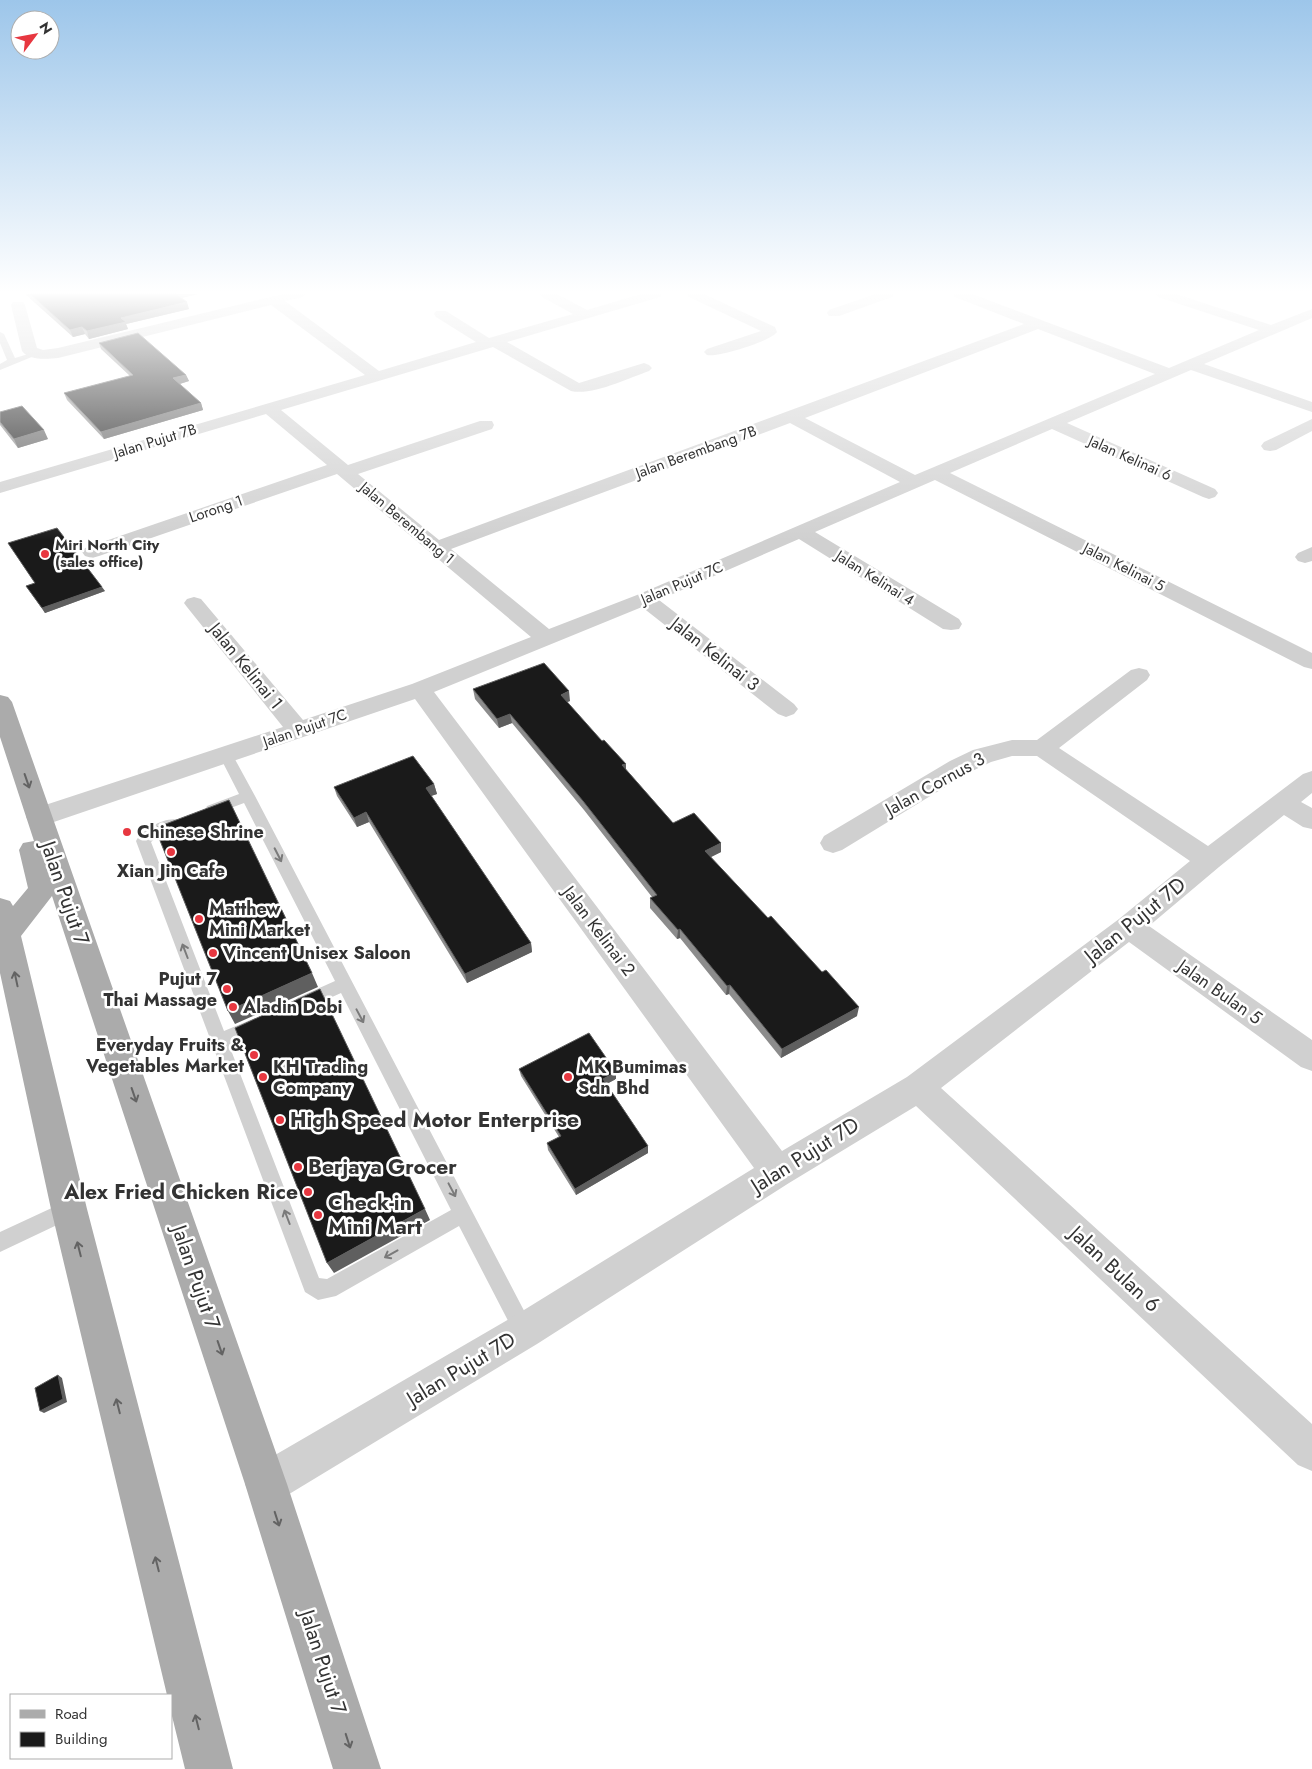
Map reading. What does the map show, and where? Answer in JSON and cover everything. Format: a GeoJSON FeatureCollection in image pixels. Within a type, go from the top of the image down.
{"type":"FeatureCollection","features":[{"type":"Feature","properties":{"kind":"main road","name":"Jalan Pujut 7"},"geometry":{"type":"LineString","coordinates":[[0,702],[266,1484],[357,1769]]}},
{"type":"Feature","properties":{"kind":"main road"},"geometry":{"type":"LineString","coordinates":[[0,750],[43,886],[40,894],[1,921],[13,1016],[68,1209],[209,1769]]}},
{"type":"Feature","properties":{"kind":"street","name":"Jalan Pujut 7B"},"geometry":{"type":"LineString","coordinates":[[0,488],[374,377]]}},
{"type":"Feature","properties":{"kind":"street"},"geometry":{"type":"LineString","coordinates":[[556,377],[577,388],[590,386],[618,377]]}},
{"type":"Feature","properties":{"kind":"street","name":"Jalan Berembang 7B"},"geometry":{"type":"LineString","coordinates":[[436,548],[899,377]]}},
{"type":"Feature","properties":{"kind":"street","name":"Jalan Pujut 7C"},"geometry":{"type":"LineString","coordinates":[[39,817],[420,689],[644,600],[800,531],[1164,377]]}},
{"type":"Feature","properties":{"kind":"street"},"geometry":{"type":"LineString","coordinates":[[1226,377],[1312,407]]}},
{"type":"Feature","properties":{"kind":"street","name":"Jalan Berembang 1"},"geometry":{"type":"LineString","coordinates":[[268,408],[546,638]]}},
{"type":"Feature","properties":{"kind":"street"},"geometry":{"type":"LineString","coordinates":[[791,418],[914,482]]}},
{"type":"Feature","properties":{"kind":"street","name":"Jalan Kelinai 6"},"geometry":{"type":"LineString","coordinates":[[1052,423],[1209,493]]}},
{"type":"Feature","properties":{"kind":"street"},"geometry":{"type":"LineString","coordinates":[[1270,446],[1312,424]]}},
{"type":"Feature","properties":{"kind":"street","name":"Lorong 1"},"geometry":{"type":"LineString","coordinates":[[92,552],[486,425]]}},
{"type":"Feature","properties":{"kind":"street","name":"Jalan Kelinai 5"},"geometry":{"type":"LineString","coordinates":[[936,473],[1312,662]]}},
{"type":"Feature","properties":{"kind":"street","name":"Jalan Kelinai 4"},"geometry":{"type":"LineString","coordinates":[[800,531],[951,624]]}},
{"type":"Feature","properties":{"kind":"street","name":"Jalan Kelinai 3"},"geometry":{"type":"LineString","coordinates":[[644,600],[786,709]]}},
{"type":"Feature","properties":{"kind":"street","name":"Jalan Kelinai 1"},"geometry":{"type":"LineString","coordinates":[[194,603],[298,729]]}},
{"type":"Feature","properties":{"kind":"street"},"geometry":{"type":"LineString","coordinates":[[1139,675],[1042,748],[1209,860]]}},
{"type":"Feature","properties":{"kind":"street","name":"Jalan Kelinai 2"},"geometry":{"type":"LineString","coordinates":[[420,689],[778,1172]]}},
{"type":"Feature","properties":{"kind":"street","name":"Jalan Cornus 3"},"geometry":{"type":"LineString","coordinates":[[833,843],[959,767],[982,756],[1012,748],[1042,748]]}},
{"type":"Feature","properties":{"kind":"street","name":"Jalan Pujut 7D"},"geometry":{"type":"LineString","coordinates":[[266,1484],[524,1331],[918,1087],[1129,927],[1209,860],[1284,804],[1312,780]]}},
{"type":"Feature","properties":{"kind":"street"},"geometry":{"type":"LineString","coordinates":[[1284,804],[1312,820]]}},
{"type":"Feature","properties":{"kind":"street","name":"Jalan Bulan 5"},"geometry":{"type":"LineString","coordinates":[[1129,927],[1312,1057]]}},
{"type":"Feature","properties":{"kind":"street","name":"Jalan Bulan 6"},"geometry":{"type":"LineString","coordinates":[[918,1087],[1312,1451]]}},
{"type":"Feature","properties":{"kind":"lane"},"geometry":{"type":"LineString","coordinates":[[226,754],[524,1331]]}},
{"type":"Feature","properties":{"kind":"lane"},"geometry":{"type":"LineString","coordinates":[[248,796],[155,831],[143,840],[312,1285],[318,1290],[329,1289],[464,1213]]}},
{"type":"Feature","properties":{"kind":"lane"},"geometry":{"type":"LineString","coordinates":[[290,1008],[344,984]]}},
{"type":"Feature","properties":{"kind":"lane"},"geometry":{"type":"LineString","coordinates":[[220,1041],[273,1016]]}},
{"type":"Feature","properties":{"kind":"lane"},"geometry":{"type":"LineString","coordinates":[[0,1242],[68,1209]]}},
{"type":"Feature","properties":{"kind":"building"},"geometry":{"type":"Polygon","coordinates":[[[127,377],[179,377],[173,378],[201,403],[101,432],[64,393],[127,377]]]}},
{"type":"Feature","properties":{"kind":"building"},"geometry":{"type":"Polygon","coordinates":[[[22,406],[44,430],[14,439],[0,422],[0,412],[22,406]]]}},
{"type":"Feature","properties":{"kind":"building"},"geometry":{"type":"Polygon","coordinates":[[[57,528],[102,587],[42,608],[26,586],[35,583],[8,543],[57,528]]]}},
{"type":"Feature","properties":{"kind":"building"},"geometry":{"type":"Polygon","coordinates":[[[544,663],[569,691],[561,695],[602,741],[604,740],[626,764],[622,765],[673,823],[694,813],[721,843],[705,851],[768,918],[771,916],[822,972],[826,970],[859,1007],[782,1049],[730,985],[727,986],[680,929],[678,930],[650,898],[657,895],[583,801],[510,714],[497,719],[473,689],[544,663]]]}},
{"type":"Feature","properties":{"kind":"building"},"geometry":{"type":"Polygon","coordinates":[[[413,756],[434,784],[426,788],[531,943],[465,974],[366,812],[354,818],[334,787],[413,756]]]}},
{"type":"Feature","properties":{"kind":"building"},"geometry":{"type":"Polygon","coordinates":[[[229,800],[312,973],[228,1011],[155,828],[229,800]]]}},
{"type":"Feature","properties":{"kind":"building"},"geometry":{"type":"Polygon","coordinates":[[[320,989],[425,1209],[327,1263],[235,1028],[320,989]]]}},
{"type":"Feature","properties":{"kind":"building"},"geometry":{"type":"Polygon","coordinates":[[[589,1033],[616,1072],[603,1079],[648,1146],[575,1189],[547,1143],[561,1136],[519,1069],[589,1033]]]}},
{"type":"Feature","properties":{"kind":"building"},"geometry":{"type":"Polygon","coordinates":[[[58,1375],[63,1399],[40,1411],[35,1388],[58,1375]]]}},
{"type":"Feature","properties":{"kind":"place","name":"Miri North City (sales office)"},"geometry":{"type":"Point","coordinates":[45,554]}},
{"type":"Feature","properties":{"kind":"place","name":"Chinese Shrine"},"geometry":{"type":"Point","coordinates":[127,832]}},
{"type":"Feature","properties":{"kind":"place","name":"Xian Jin Cafe"},"geometry":{"type":"Point","coordinates":[171,852]}},
{"type":"Feature","properties":{"kind":"place","name":"Matthew Mini Market"},"geometry":{"type":"Point","coordinates":[199,919]}},
{"type":"Feature","properties":{"kind":"place","name":"Vincent Unisex Saloon"},"geometry":{"type":"Point","coordinates":[213,953]}},
{"type":"Feature","properties":{"kind":"place","name":"Pujut 7 Thai Massage"},"geometry":{"type":"Point","coordinates":[227,989]}},
{"type":"Feature","properties":{"kind":"place","name":"Aladin Dobi"},"geometry":{"type":"Point","coordinates":[233,1007]}},
{"type":"Feature","properties":{"kind":"place","name":"Everyday Fruits & Vegetables Market"},"geometry":{"type":"Point","coordinates":[254,1055]}},
{"type":"Feature","properties":{"kind":"place","name":"KH Trading Company"},"geometry":{"type":"Point","coordinates":[263,1077]}},
{"type":"Feature","properties":{"kind":"place","name":"MK Bumimas Sdn Bhd"},"geometry":{"type":"Point","coordinates":[568,1077]}},
{"type":"Feature","properties":{"kind":"place","name":"High Speed Motor Enterprise"},"geometry":{"type":"Point","coordinates":[280,1120]}},
{"type":"Feature","properties":{"kind":"place","name":"Berjaya Grocer"},"geometry":{"type":"Point","coordinates":[298,1167]}},
{"type":"Feature","properties":{"kind":"place","name":"Alex Fried Chicken Rice"},"geometry":{"type":"Point","coordinates":[308,1192]}},
{"type":"Feature","properties":{"kind":"place","name":"Check-in Mini Mart"},"geometry":{"type":"Point","coordinates":[318,1215]}}]}
